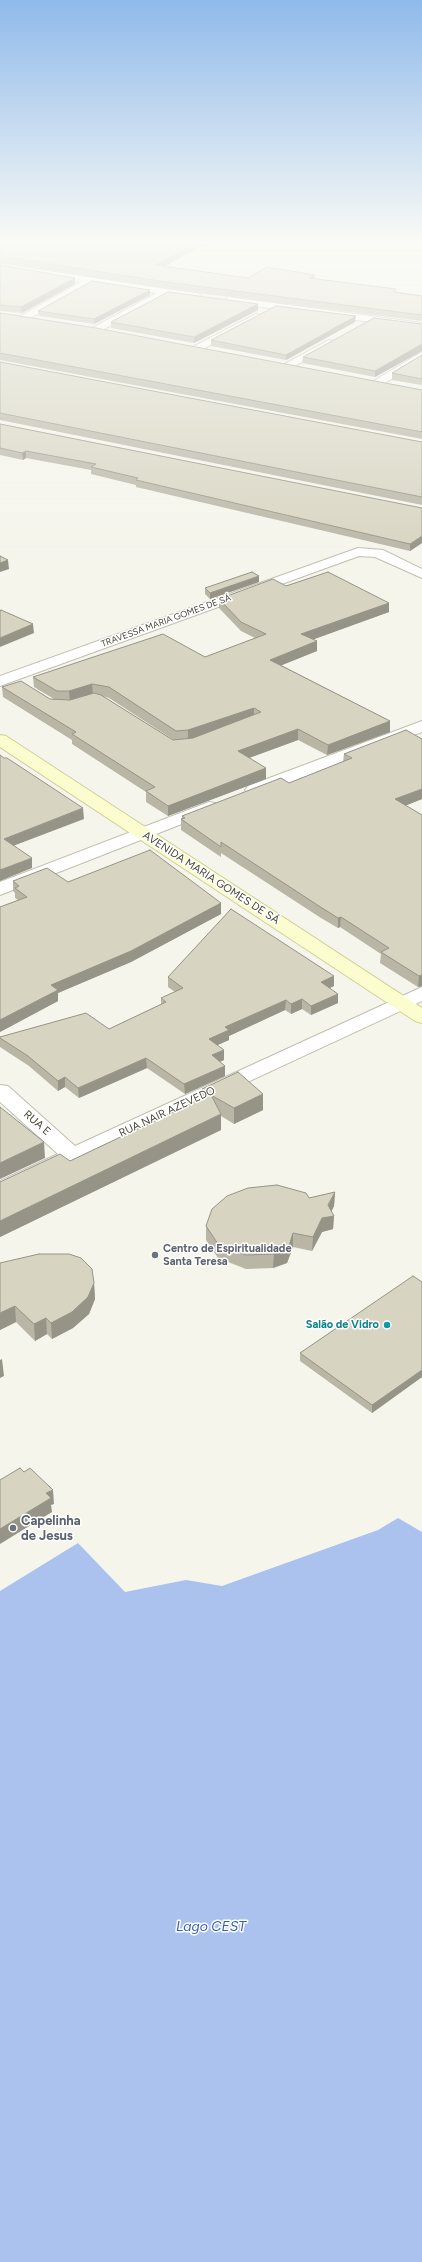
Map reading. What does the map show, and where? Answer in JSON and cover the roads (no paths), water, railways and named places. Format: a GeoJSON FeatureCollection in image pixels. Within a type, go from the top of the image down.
{"type":"FeatureCollection","features":[{"type":"Feature","properties":{"kind":"street"},"geometry":{"type":"LineString","coordinates":[[195,350],[210,352]]}},
{"type":"Feature","properties":{"kind":"street"},"geometry":{"type":"LineString","coordinates":[[301,369],[283,366],[315,350]]}},
{"type":"Feature","properties":{"kind":"street"},"geometry":{"type":"LineString","coordinates":[[376,383],[422,355]]}},
{"type":"Feature","properties":{"kind":"street"},"geometry":{"type":"LineString","coordinates":[[361,380],[391,386]]}},
{"type":"Feature","properties":{"kind":"street","name":"TRAVESSA MARIA GOMES DE SÁ"},"geometry":{"type":"LineString","coordinates":[[0,681],[358,552],[378,553],[422,574]]}},
{"type":"Feature","properties":{"kind":"street"},"geometry":{"type":"LineString","coordinates":[[0,889],[232,798],[422,726]]}},
{"type":"Feature","properties":{"kind":"street","name":"AVENIDA MARIA GOMES DE SÁ"},"geometry":{"type":"LineString","coordinates":[[1,741],[422,1017]]}},
{"type":"Feature","properties":{"kind":"street","name":"RUA NAIR AZEVEDO"},"geometry":{"type":"LineString","coordinates":[[0,1190],[422,993]]}},
{"type":"Feature","properties":{"kind":"street","name":"RUA E"},"geometry":{"type":"LineString","coordinates":[[0,1091],[73,1156]]}},
{"type":"Feature","properties":{"kind":"water","name":"Lago CEST"},"geometry":{"type":"Polygon","coordinates":[[[398,1518],[422,1532],[422,2262],[0,2262],[0,1591],[78,1543],[125,1592],[186,1580],[222,1586],[378,1530],[398,1518]]]}},
{"type":"Feature","properties":{"kind":"place","name":"Centro de Espiritualidade Santa Teresa"},"geometry":{"type":"Point","coordinates":[155,1255]}},
{"type":"Feature","properties":{"kind":"place","name":"Salão de Vidro"},"geometry":{"type":"Point","coordinates":[387,1325]}},
{"type":"Feature","properties":{"kind":"place","name":"Capelinha de Jesus"},"geometry":{"type":"Point","coordinates":[13,1528]}}]}
